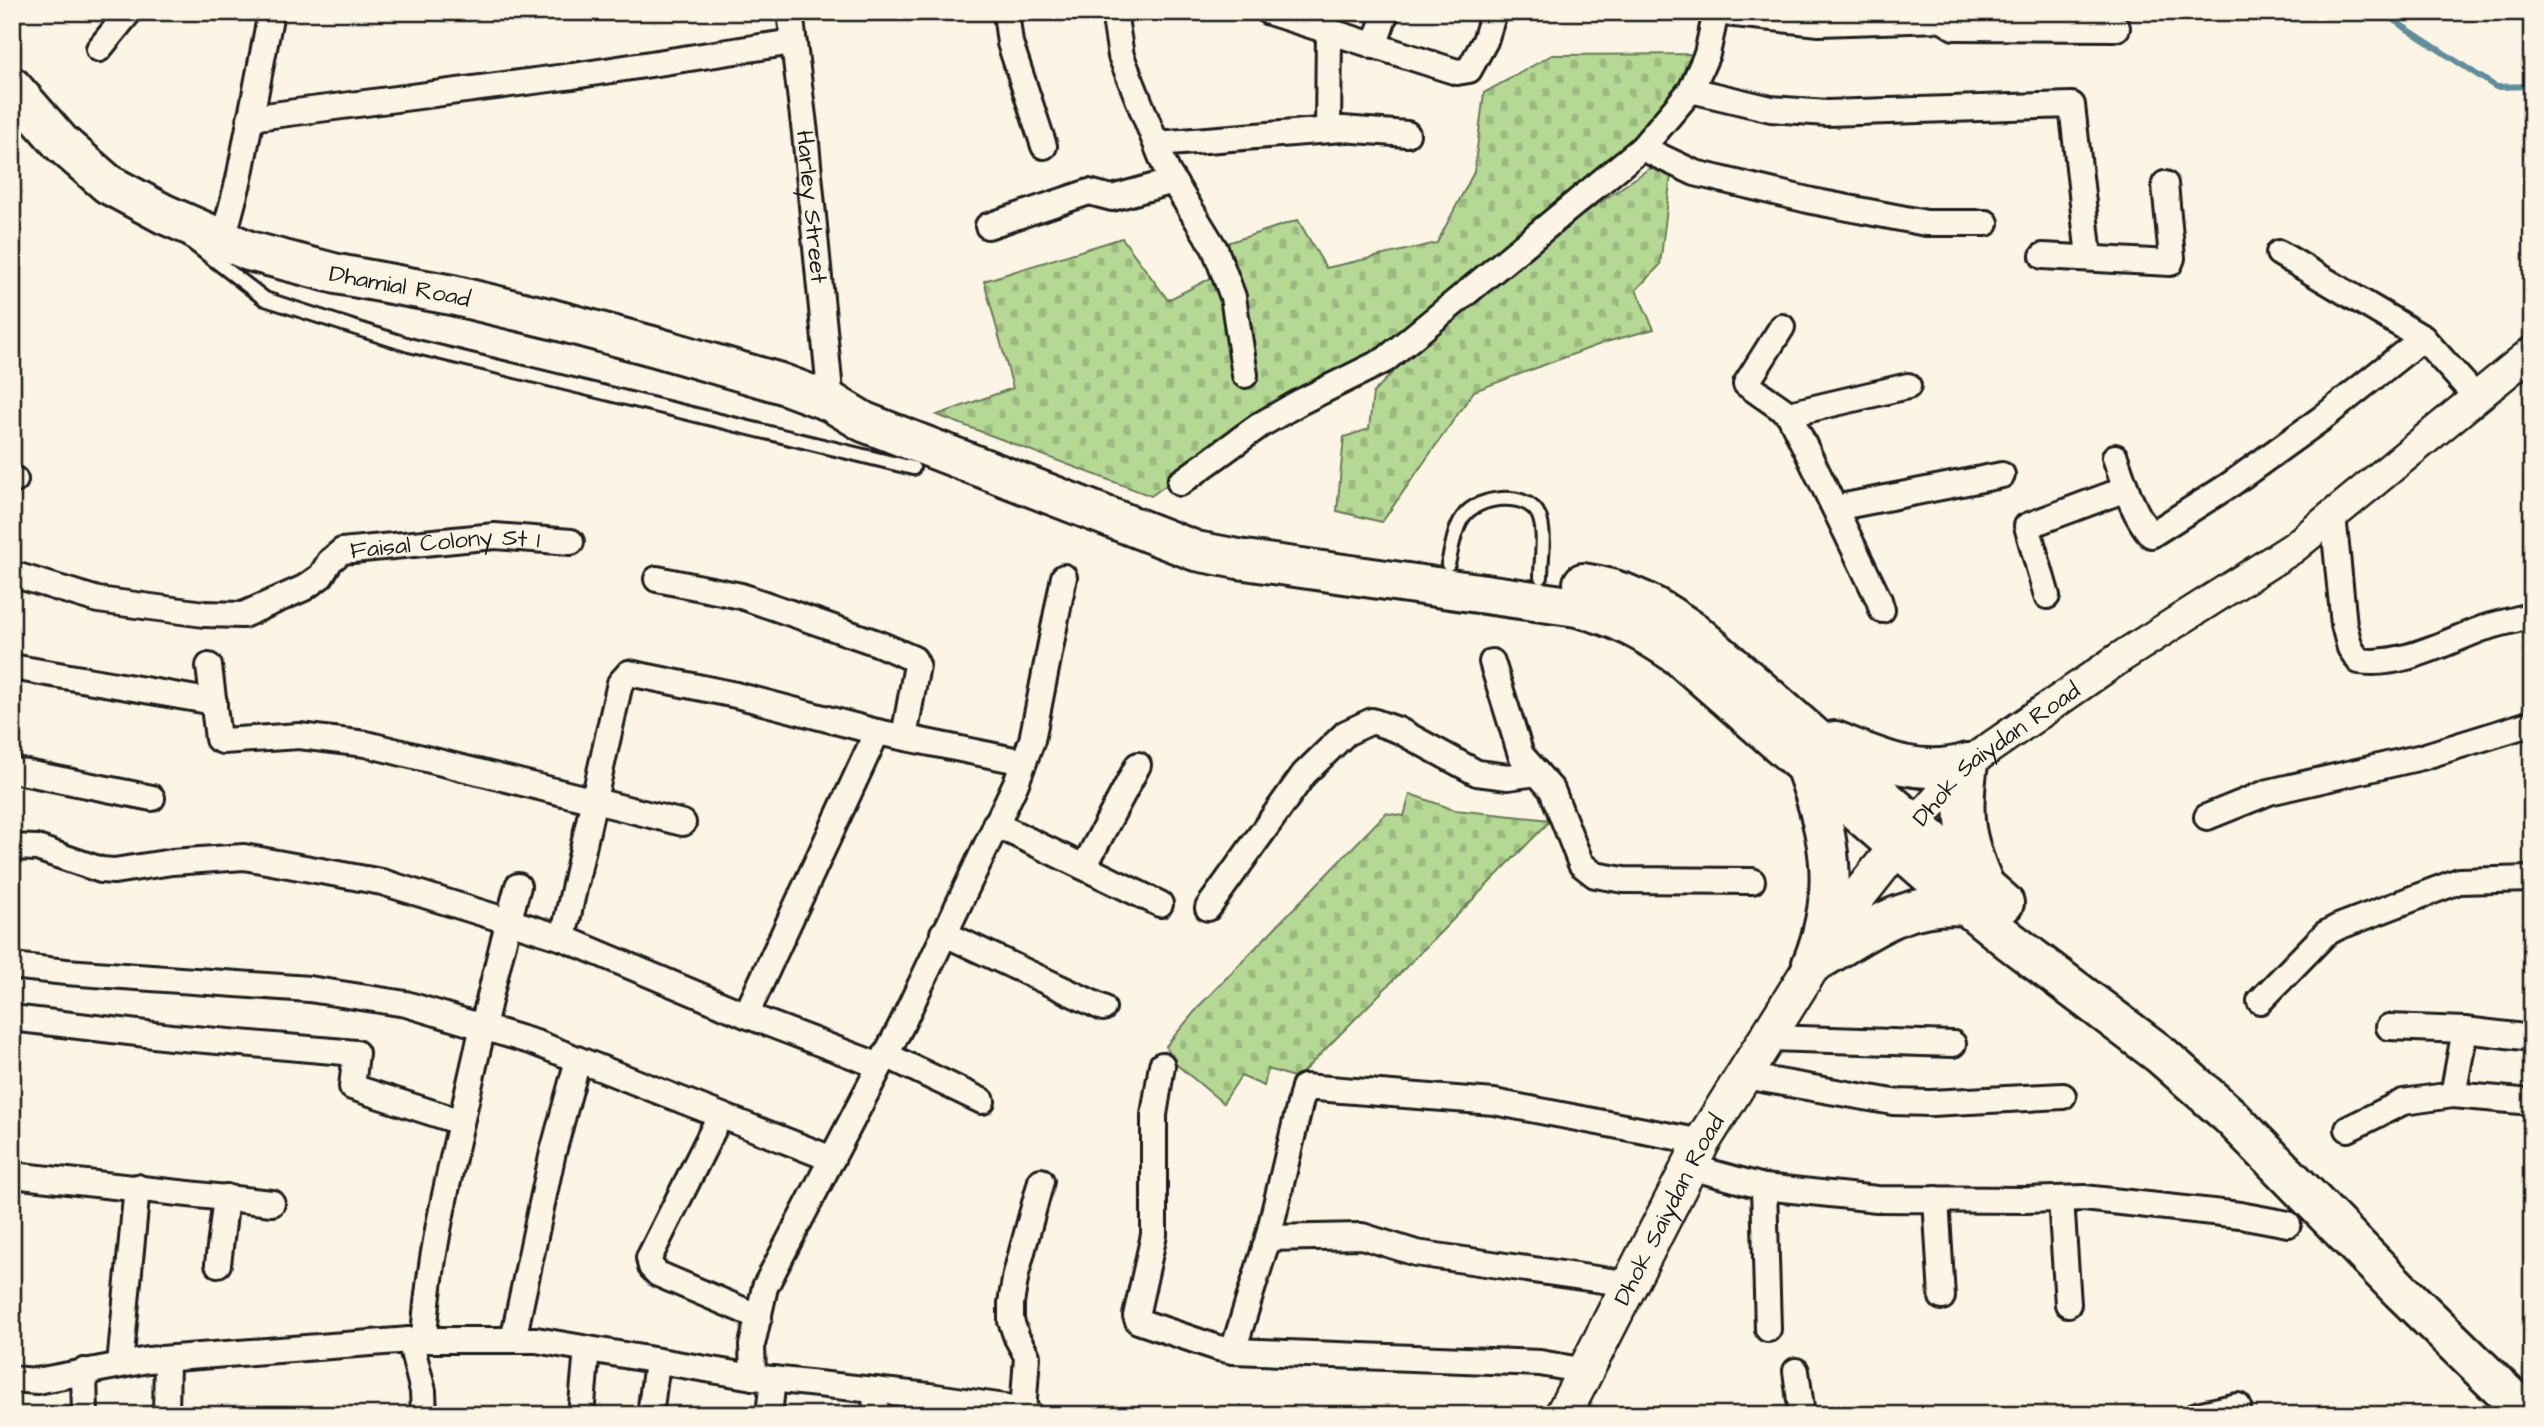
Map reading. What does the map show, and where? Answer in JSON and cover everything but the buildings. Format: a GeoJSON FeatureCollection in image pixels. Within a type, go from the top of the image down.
{"type":"FeatureCollection","features":[{"type":"Feature","properties":{"kind":"main road","name":"Dhamial Road"},"geometry":{"type":"LineString","coordinates":[[12,88],[61,143],[108,184],[164,214],[249,251],[337,274],[452,295],[552,318],[780,383],[831,402],[864,422],[1196,551],[1238,559],[1463,574]]}},
{"type":"Feature","properties":{"kind":"main road"},"geometry":{"type":"LineString","coordinates":[[1463,574],[1541,577],[1608,587],[1637,597],[1662,610],[1695,633],[1806,748],[2230,1116],[2400,1290],[2528,1415]]}},
{"type":"Feature","properties":{"kind":"main road"},"geometry":{"type":"LineString","coordinates":[[1463,574],[1629,624],[1678,655],[1806,748],[1867,754],[1905,766],[1935,769],[1968,763],[1964,805],[1966,837],[1976,897],[2203,1065],[2306,1165],[2450,1317],[2532,1398]]}},
{"type":"Feature","properties":{"kind":"main road"},"geometry":{"type":"LineString","coordinates":[[1806,748],[1829,851],[1829,897],[1821,942],[1812,964]]}},
{"type":"Feature","properties":{"kind":"main road","name":"Dhok Saiydan Road"},"geometry":{"type":"LineString","coordinates":[[1563,1415],[1696,1155],[1847,910],[1906,835]]}},
{"type":"Feature","properties":{"kind":"main road"},"geometry":{"type":"LineString","coordinates":[[1812,964],[1903,912],[1976,897]]}},
{"type":"Feature","properties":{"kind":"street"},"geometry":{"type":"LineString","coordinates":[[99,49],[129,12]]}},
{"type":"Feature","properties":{"kind":"street"},"geometry":{"type":"LineString","coordinates":[[223,239],[239,179],[271,12]]}},
{"type":"Feature","properties":{"kind":"street","name":"Harley Street"},"geometry":{"type":"LineString","coordinates":[[790,12],[805,133],[831,402]]}},
{"type":"Feature","properties":{"kind":"street"},"geometry":{"type":"LineString","coordinates":[[1006,12],[1010,43],[1044,146]]}},
{"type":"Feature","properties":{"kind":"street"},"geometry":{"type":"LineString","coordinates":[[1114,12],[1121,56],[1171,178],[1215,249],[1233,297],[1245,375]]}},
{"type":"Feature","properties":{"kind":"street"},"geometry":{"type":"LineString","coordinates":[[1269,12],[1457,72],[1469,69],[1485,41],[1493,15],[1497,12]]}},
{"type":"Feature","properties":{"kind":"street"},"geometry":{"type":"LineString","coordinates":[[1374,46],[1386,12]]}},
{"type":"Feature","properties":{"kind":"street"},"geometry":{"type":"LineString","coordinates":[[1180,483],[1260,425],[1385,360],[1642,148],[1692,90],[1707,54],[1716,12],[1819,23],[1941,19],[1954,27],[2117,28]]}},
{"type":"Feature","properties":{"kind":"street"},"geometry":{"type":"LineString","coordinates":[[1328,130],[1329,31]]}},
{"type":"Feature","properties":{"kind":"street"},"geometry":{"type":"LineString","coordinates":[[250,118],[573,76],[793,42]]}},
{"type":"Feature","properties":{"kind":"street"},"geometry":{"type":"LineString","coordinates":[[1692,90],[1771,109],[1827,113],[2071,105],[2089,257]]}},
{"type":"Feature","properties":{"kind":"street"},"geometry":{"type":"LineString","coordinates":[[1157,144],[1328,130],[1407,134]]}},
{"type":"Feature","properties":{"kind":"street"},"geometry":{"type":"LineString","coordinates":[[1642,148],[1695,173],[1812,201],[1926,223],[1986,223]]}},
{"type":"Feature","properties":{"kind":"street"},"geometry":{"type":"LineString","coordinates":[[988,226],[1089,192],[1112,198],[1163,184],[1171,178]]}},
{"type":"Feature","properties":{"kind":"street"},"geometry":{"type":"LineString","coordinates":[[2043,256],[2170,263],[2172,258],[2165,184]]}},
{"type":"Feature","properties":{"kind":"street"},"geometry":{"type":"LineString","coordinates":[[2279,253],[2423,338],[2477,398]]}},
{"type":"Feature","properties":{"kind":"street"},"geometry":{"type":"LineString","coordinates":[[1782,327],[1745,384],[1790,414],[1882,610]]}},
{"type":"Feature","properties":{"kind":"street"},"geometry":{"type":"LineString","coordinates":[[2115,457],[2126,489],[2145,529],[2151,535],[2231,484],[2321,419],[2423,338]]}},
{"type":"Feature","properties":{"kind":"street","name":"Dhok Saiydan Road"},"geometry":{"type":"LineString","coordinates":[[1906,835],[1968,763],[2121,657],[2293,548],[2477,398],[2528,363]]}},
{"type":"Feature","properties":{"kind":"street"},"geometry":{"type":"LineString","coordinates":[[1790,414],[1908,386]]}},
{"type":"Feature","properties":{"kind":"street"},"geometry":{"type":"LineString","coordinates":[[1835,508],[2002,475]]}},
{"type":"Feature","properties":{"kind":"street"},"geometry":{"type":"LineString","coordinates":[[2047,596],[2027,526],[2126,489]]}},
{"type":"Feature","properties":{"kind":"street"},"geometry":{"type":"LineString","coordinates":[[2333,516],[2344,625],[2350,648],[2360,661],[2378,663],[2406,657],[2532,615]]}},
{"type":"Feature","properties":{"kind":"street","name":"Faisal Colony St 1"},"geometry":{"type":"LineString","coordinates":[[12,574],[98,600],[204,614],[243,615],[304,588],[321,576],[330,561],[342,551],[495,537],[571,542]]}},
{"type":"Feature","properties":{"kind":"street"},"geometry":{"type":"LineString","coordinates":[[769,1415],[763,1378],[752,1345],[765,1287],[883,1060],[1024,762],[1032,740],[1064,577]]}},
{"type":"Feature","properties":{"kind":"street"},"geometry":{"type":"LineString","coordinates":[[657,579],[741,596],[877,643],[914,659],[917,665],[904,737]]}},
{"type":"Feature","properties":{"kind":"street"},"geometry":{"type":"LineString","coordinates":[[1492,662],[1521,755],[1552,790],[1581,864],[1595,876],[1624,880],[1752,881]]}},
{"type":"Feature","properties":{"kind":"street"},"geometry":{"type":"LineString","coordinates":[[209,666],[218,738],[223,741],[299,736],[366,744],[684,823]]}},
{"type":"Feature","properties":{"kind":"street"},"geometry":{"type":"LineString","coordinates":[[12,667],[214,702]]}},
{"type":"Feature","properties":{"kind":"street"},"geometry":{"type":"LineString","coordinates":[[564,938],[620,683],[629,673],[736,695],[877,732],[1024,762]]}},
{"type":"Feature","properties":{"kind":"street"},"geometry":{"type":"LineString","coordinates":[[1208,908],[1304,774],[1346,733],[1372,721],[1398,730],[1477,774],[1508,777],[1537,773]]}},
{"type":"Feature","properties":{"kind":"street"},"geometry":{"type":"LineString","coordinates":[[2207,817],[2269,792],[2422,757],[2532,723]]}},
{"type":"Feature","properties":{"kind":"street"},"geometry":{"type":"LineString","coordinates":[[746,1014],[877,732]]}},
{"type":"Feature","properties":{"kind":"street"},"geometry":{"type":"LineString","coordinates":[[1084,867],[1138,765]]}},
{"type":"Feature","properties":{"kind":"street"},"geometry":{"type":"LineString","coordinates":[[12,770],[152,798]]}},
{"type":"Feature","properties":{"kind":"street"},"geometry":{"type":"LineString","coordinates":[[995,824],[1160,904]]}},
{"type":"Feature","properties":{"kind":"street"},"geometry":{"type":"LineString","coordinates":[[12,847],[37,848],[101,870],[244,858],[382,882],[564,938],[746,1014],[883,1060],[982,1101]]}},
{"type":"Feature","properties":{"kind":"street"},"geometry":{"type":"LineString","coordinates":[[2260,1000],[2325,934],[2338,927],[2459,881],[2532,879]]}},
{"type":"Feature","properties":{"kind":"street"},"geometry":{"type":"LineString","coordinates":[[424,1415],[417,1340],[482,1027],[519,886]]}},
{"type":"Feature","properties":{"kind":"street"},"geometry":{"type":"LineString","coordinates":[[943,933],[1102,1009]]}},
{"type":"Feature","properties":{"kind":"street"},"geometry":{"type":"LineString","coordinates":[[12,966],[309,989],[407,1004],[536,1043],[832,1159]]}},
{"type":"Feature","properties":{"kind":"street"},"geometry":{"type":"LineString","coordinates":[[12,1018],[171,1037],[356,1053],[352,1087],[461,1122]]}},
{"type":"Feature","properties":{"kind":"street"},"geometry":{"type":"LineString","coordinates":[[2389,1027],[2465,1030],[2532,1038]]}},
{"type":"Feature","properties":{"kind":"street"},"geometry":{"type":"LineString","coordinates":[[2453,1095],[2465,1030]]}},
{"type":"Feature","properties":{"kind":"street"},"geometry":{"type":"LineString","coordinates":[[1768,1038],[1953,1044]]}},
{"type":"Feature","properties":{"kind":"street"},"geometry":{"type":"LineString","coordinates":[[513,1340],[553,1152],[578,1060]]}},
{"type":"Feature","properties":{"kind":"street"},"geometry":{"type":"LineString","coordinates":[[1162,1065],[1154,1115],[1154,1235],[1136,1316],[1138,1321],[1234,1351],[1540,1363],[1587,1371]]}},
{"type":"Feature","properties":{"kind":"street"},"geometry":{"type":"LineString","coordinates":[[1744,1076],[1893,1102],[1931,1103],[2063,1096]]}},
{"type":"Feature","properties":{"kind":"street"},"geometry":{"type":"LineString","coordinates":[[1234,1351],[1268,1238],[1304,1087],[1494,1102],[1696,1155],[1764,1186],[1877,1199],[2084,1198],[2240,1215],[2288,1224]]}},
{"type":"Feature","properties":{"kind":"street"},"geometry":{"type":"LineString","coordinates":[[2348,1129],[2403,1102],[2453,1095],[2532,1102]]}},
{"type":"Feature","properties":{"kind":"street"},"geometry":{"type":"LineString","coordinates":[[720,1115],[649,1258],[651,1267],[658,1274],[759,1317]]}},
{"type":"Feature","properties":{"kind":"street"},"geometry":{"type":"LineString","coordinates":[[12,1175],[272,1203]]}},
{"type":"Feature","properties":{"kind":"street"},"geometry":{"type":"LineString","coordinates":[[12,1379],[37,1381],[167,1359],[417,1340],[536,1340],[763,1378],[876,1402],[1012,1408],[1027,1413],[1027,1356],[1011,1321],[1011,1304],[1016,1274],[1041,1181]]}},
{"type":"Feature","properties":{"kind":"street"},"geometry":{"type":"LineString","coordinates":[[1764,1186],[1768,1329]]}},
{"type":"Feature","properties":{"kind":"street"},"geometry":{"type":"LineString","coordinates":[[120,1365],[138,1187]]}},
{"type":"Feature","properties":{"kind":"street"},"geometry":{"type":"LineString","coordinates":[[218,1264],[226,1198]]}},
{"type":"Feature","properties":{"kind":"street"},"geometry":{"type":"LineString","coordinates":[[1936,1199],[1942,1297]]}},
{"type":"Feature","properties":{"kind":"street"},"geometry":{"type":"LineString","coordinates":[[2061,1199],[2068,1304]]}},
{"type":"Feature","properties":{"kind":"street"},"geometry":{"type":"LineString","coordinates":[[1268,1238],[1362,1236],[1416,1252],[1630,1283]]}},
{"type":"Feature","properties":{"kind":"street"},"geometry":{"type":"LineString","coordinates":[[581,1415],[587,1349]]}},
{"type":"Feature","properties":{"kind":"street"},"geometry":{"type":"LineString","coordinates":[[166,1415],[167,1359]]}},
{"type":"Feature","properties":{"kind":"street"},"geometry":{"type":"LineString","coordinates":[[650,1415],[657,1362]]}},
{"type":"Feature","properties":{"kind":"street"},"geometry":{"type":"LineString","coordinates":[[84,1371],[85,1415]]}},
{"type":"Feature","properties":{"kind":"street"},"geometry":{"type":"LineString","coordinates":[[1796,1371],[1802,1415]]}},
{"type":"Feature","properties":{"kind":"street"},"geometry":{"type":"LineString","coordinates":[[2197,1415],[2238,1406]]}},
{"type":"Feature","properties":{"kind":"lane"},"geometry":{"type":"LineString","coordinates":[[164,214],[199,249],[265,299],[409,345],[914,468]]}},
{"type":"Feature","properties":{"kind":"lane"},"geometry":{"type":"LineString","coordinates":[[1463,574],[1458,526],[1472,508],[1499,500],[1525,501],[1534,508],[1540,518],[1541,577]]}},
{"type":"Feature","properties":{"kind":"green space"},"geometry":{"type":"Polygon","coordinates":[[[1707,54],[1651,132],[1389,346],[1231,439],[1151,496],[937,415],[1013,388],[984,281],[1122,238],[1168,300],[1219,274],[1224,244],[1298,220],[1326,268],[1437,243],[1474,172],[1484,93],[1552,55],[1707,54]]]}},
{"type":"Feature","properties":{"kind":"green space"},"geometry":{"type":"Polygon","coordinates":[[[1650,168],[1671,175],[1660,265],[1636,290],[1654,329],[1606,342],[1474,391],[1382,522],[1337,511],[1344,437],[1369,429],[1373,393],[1509,265],[1650,168]]]}},
{"type":"Feature","properties":{"kind":"green space"},"geometry":{"type":"Polygon","coordinates":[[[1410,794],[1455,810],[1551,820],[1297,1078],[1268,1069],[1264,1086],[1241,1076],[1223,1103],[1171,1060],[1166,1046],[1202,1003],[1386,813],[1404,816],[1410,794]]]}},
{"type":"Feature","properties":{"kind":"waterway"},"geometry":{"type":"LineString","coordinates":[[2381,12],[2496,87],[2532,86]]}}]}
